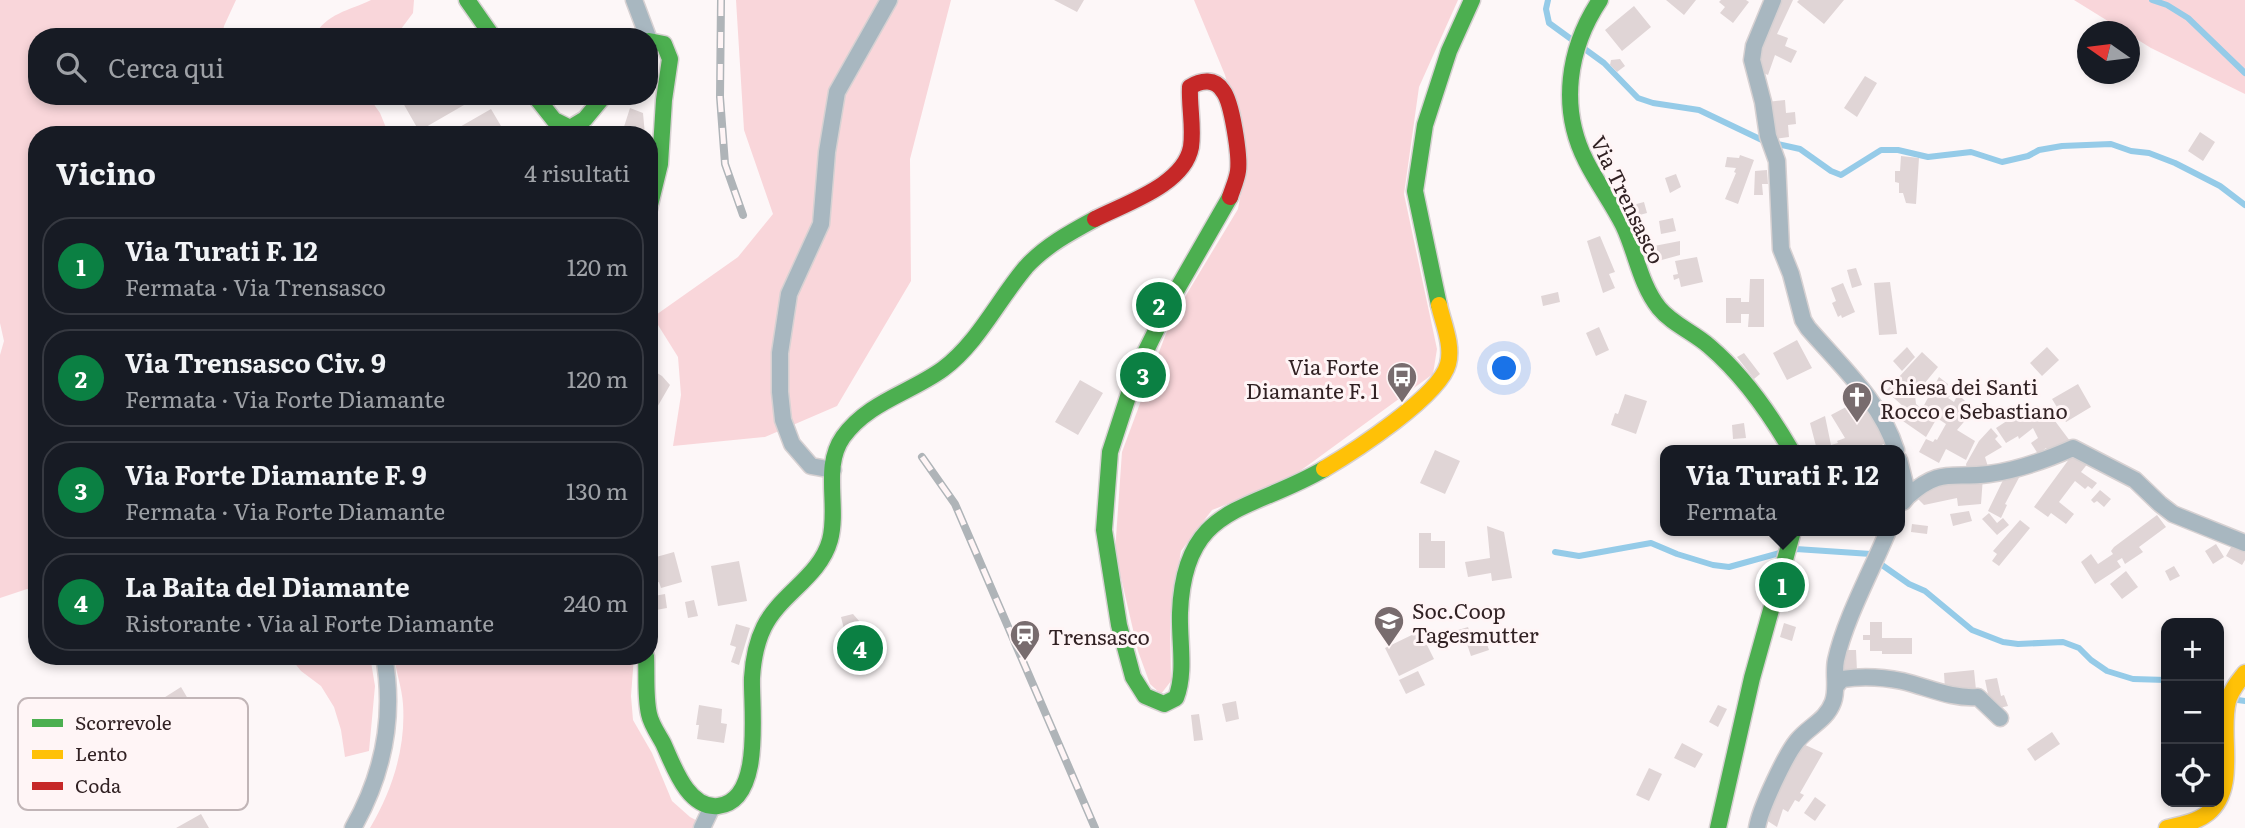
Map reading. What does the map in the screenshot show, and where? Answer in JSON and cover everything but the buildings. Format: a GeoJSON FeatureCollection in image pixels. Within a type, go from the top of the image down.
{"type":"FeatureCollection","features":[{"type":"Feature","properties":{"kind":"main road"},"geometry":{"type":"LineString","coordinates":[[467,0],[487,28]]}},
{"type":"Feature","properties":{"kind":"main road"},"geometry":{"type":"LineString","coordinates":[[646,665],[647,702],[655,730],[687,791],[712,807],[731,802],[748,776],[752,753],[751,670],[757,643],[775,606],[815,570],[827,550],[833,528],[834,456],[841,442],[854,424],[879,405],[942,369],[975,336],[1029,264],[1059,240],[1168,182],[1181,171],[1191,153],[1194,136],[1190,87],[1200,81],[1213,82],[1224,91],[1236,136],[1238,170],[1228,204],[1172,298],[1137,369],[1110,452],[1104,530],[1119,625],[1133,677],[1144,696],[1154,701],[1164,704],[1176,698],[1181,685],[1181,586],[1193,551],[1210,528],[1232,508],[1316,474],[1397,417],[1434,387],[1446,372],[1450,356],[1449,346],[1429,267],[1415,191],[1425,125],[1449,51],[1472,0]]}},
{"type":"Feature","properties":{"kind":"main road","name":"Via Trensasco"},"geometry":{"type":"LineString","coordinates":[[1600,0],[1581,28],[1570,72],[1571,113],[1580,150],[1623,224],[1651,296],[1659,307],[1738,372],[1759,399],[1788,445]]}},
{"type":"Feature","properties":{"kind":"main road"},"geometry":{"type":"LineString","coordinates":[[658,42],[664,44],[670,59],[658,172]]}},
{"type":"Feature","properties":{"kind":"main road"},"geometry":{"type":"LineString","coordinates":[[541,105],[558,126]]}},
{"type":"Feature","properties":{"kind":"main road"},"geometry":{"type":"LineString","coordinates":[[575,126],[580,125],[597,105]]}},
{"type":"Feature","properties":{"kind":"main road"},"geometry":{"type":"LineString","coordinates":[[1718,828],[1744,711],[1792,536]]}},
{"type":"Feature","properties":{"kind":"main road"},"geometry":{"type":"LineString","coordinates":[[2167,828],[2194,825],[2215,814],[2228,799],[2233,780],[2227,705],[2234,688],[2245,673]]}},
{"type":"Feature","properties":{"kind":"street"},"geometry":{"type":"LineString","coordinates":[[634,0],[645,28]]}},
{"type":"Feature","properties":{"kind":"street"},"geometry":{"type":"LineString","coordinates":[[833,470],[811,466],[792,444],[783,420],[780,353],[789,294],[821,224],[827,152],[837,92],[889,0]]}},
{"type":"Feature","properties":{"kind":"street"},"geometry":{"type":"LineString","coordinates":[[1773,0],[1754,46],[1752,60],[1763,102],[1768,136],[1777,161],[1781,249],[1791,274],[1803,320],[1866,396],[1888,429],[1894,445]]}},
{"type":"Feature","properties":{"kind":"street"},"geometry":{"type":"LineString","coordinates":[[1905,497],[1939,476],[1989,474],[2024,467],[2073,448],[2135,480],[2173,514],[2229,539],[2245,543]]}},
{"type":"Feature","properties":{"kind":"street"},"geometry":{"type":"LineString","coordinates":[[1757,828],[1760,810],[1797,741],[1825,719],[1833,703],[1837,685],[1836,662],[1844,634],[1886,536]]}},
{"type":"Feature","properties":{"kind":"street"},"geometry":{"type":"LineString","coordinates":[[353,828],[373,789],[385,743],[389,712],[385,665]]}},
{"type":"Feature","properties":{"kind":"street"},"geometry":{"type":"LineString","coordinates":[[1837,685],[1842,679],[1867,676],[1902,681],[1955,697],[1978,697],[2000,718]]}},
{"type":"Feature","properties":{"kind":"street"},"geometry":{"type":"LineString","coordinates":[[702,828],[712,807]]}},
{"type":"Feature","properties":{"kind":"shaded area"},"geometry":{"type":"Polygon","coordinates":[[[0,0],[236,0],[224,28],[28,28],[28,105],[374,105],[380,113],[385,126],[28,126],[28,589],[0,598],[0,355],[4,341],[0,323],[0,0]]]}},
{"type":"Feature","properties":{"kind":"shaded area"},"geometry":{"type":"Polygon","coordinates":[[[371,0],[414,0],[413,13],[402,28],[320,28],[339,14],[371,0]]]}},
{"type":"Feature","properties":{"kind":"shaded area"},"geometry":{"type":"Polygon","coordinates":[[[736,0],[951,0],[910,159],[911,281],[837,406],[765,437],[673,446],[681,395],[678,357],[658,325],[658,313],[738,257],[773,214],[744,130],[736,0]]]}},
{"type":"Feature","properties":{"kind":"shaded area"},"geometry":{"type":"Polygon","coordinates":[[[1194,0],[1458,0],[1419,87],[1404,194],[1437,349],[1433,374],[1285,482],[1212,510],[1181,551],[1170,617],[1171,681],[1161,694],[1150,684],[1138,651],[1115,552],[1122,452],[1171,320],[1238,209],[1247,157],[1225,75],[1194,0]]]}},
{"type":"Feature","properties":{"kind":"shaded area"},"geometry":{"type":"Polygon","coordinates":[[[2074,0],[2245,0],[2245,94],[2140,41],[2140,21],[2108,21],[2074,0]]]}},
{"type":"Feature","properties":{"kind":"shaded area"},"geometry":{"type":"Polygon","coordinates":[[[296,665],[372,665],[375,686],[369,751],[345,757],[334,707],[321,686],[296,665]]]}},
{"type":"Feature","properties":{"kind":"shaded area"},"geometry":{"type":"Polygon","coordinates":[[[396,665],[633,665],[631,696],[633,720],[652,753],[672,801],[690,817],[711,828],[370,828],[391,784],[400,753],[402,698],[396,665]]]}},
{"type":"Feature","properties":{"kind":"waterway"},"geometry":{"type":"LineString","coordinates":[[1548,0],[1546,9],[1549,23],[1604,63],[1638,98],[1699,110],[1764,141],[1800,149],[1841,175],[1881,150],[1898,150],[1928,157],[1971,152],[2002,162],[2062,146],[2111,144],[2131,151],[2149,153],[2175,163],[2220,186],[2245,205]]}},
{"type":"Feature","properties":{"kind":"waterway"},"geometry":{"type":"LineString","coordinates":[[2152,0],[2167,5],[2188,18],[2245,73]]}},
{"type":"Feature","properties":{"kind":"waterway"},"geometry":{"type":"LineString","coordinates":[[1555,552],[1579,556],[1651,543],[1677,554],[1729,567],[1780,553]]}},
{"type":"Feature","properties":{"kind":"waterway"},"geometry":{"type":"LineString","coordinates":[[1791,550],[1871,554],[1909,584],[1925,591],[1972,630],[2003,642],[2018,644],[2063,642],[2079,648],[2107,671],[2133,679],[2161,680]]}},
{"type":"Feature","properties":{"kind":"waterway"},"geometry":{"type":"LineString","coordinates":[[2231,699],[2245,701]]}},
{"type":"Feature","properties":{"kind":"railway"},"geometry":{"type":"LineString","coordinates":[[721,0],[720,97],[725,164],[743,215]]}},
{"type":"Feature","properties":{"kind":"railway"},"geometry":{"type":"LineString","coordinates":[[922,457],[955,504],[1095,828]]}},
{"type":"Feature","properties":{"kind":"traffic: fast"},"geometry":{"type":"LineString","coordinates":[[467,0],[487,28]]}},
{"type":"Feature","properties":{"kind":"traffic: fast"},"geometry":{"type":"LineString","coordinates":[[1439,305],[1415,191],[1425,125],[1449,51],[1472,0]]}},
{"type":"Feature","properties":{"kind":"traffic: fast"},"geometry":{"type":"LineString","coordinates":[[1600,0],[1581,38],[1571,79],[1572,120],[1586,161],[1628,235],[1647,289],[1659,308],[1670,319],[1709,346],[1733,369],[1764,408],[1788,445]]}},
{"type":"Feature","properties":{"kind":"traffic: fast"},"geometry":{"type":"LineString","coordinates":[[658,43],[664,44],[670,59],[658,172]]}},
{"type":"Feature","properties":{"kind":"traffic: fast"},"geometry":{"type":"LineString","coordinates":[[542,105],[554,120],[566,126]]}},
{"type":"Feature","properties":{"kind":"traffic: fast"},"geometry":{"type":"LineString","coordinates":[[573,126],[585,119],[597,105]]}},
{"type":"Feature","properties":{"kind":"traffic: fast"},"geometry":{"type":"LineString","coordinates":[[1230,197],[1172,298],[1137,369],[1110,452],[1104,530],[1119,625],[1133,677],[1145,696],[1164,704],[1176,698],[1181,678],[1180,613],[1184,577],[1194,550],[1208,531],[1225,516],[1324,469]]}},
{"type":"Feature","properties":{"kind":"traffic: fast"},"geometry":{"type":"LineString","coordinates":[[646,665],[650,718],[683,783],[690,793],[707,805],[718,806],[733,800],[743,788],[752,752],[752,678],[757,646],[771,615],[818,565],[825,553],[832,527],[833,461],[843,437],[853,425],[877,406],[930,377],[955,359],[1033,259],[1095,219]]}},
{"type":"Feature","properties":{"kind":"traffic: fast"},"geometry":{"type":"LineString","coordinates":[[1718,828],[1752,678],[1792,536]]}},
{"type":"Feature","properties":{"kind":"traffic: slow"},"geometry":{"type":"LineString","coordinates":[[1324,469],[1394,422],[1442,377],[1448,364],[1449,349],[1439,305]]}},
{"type":"Feature","properties":{"kind":"traffic: slow"},"geometry":{"type":"LineString","coordinates":[[2167,828],[2199,819],[2217,802],[2226,775],[2225,729],[2228,701],[2245,673]]}},
{"type":"Feature","properties":{"kind":"traffic: jam"},"geometry":{"type":"LineString","coordinates":[[1095,219],[1152,191],[1177,172],[1191,147],[1190,87],[1203,82],[1212,82],[1220,87],[1232,117],[1237,142],[1238,171],[1230,197]]}},
{"type":"Feature","properties":{"kind":"place","name":"Via Trensasco Civ. 9"},"geometry":{"type":"Point","coordinates":[1159,305]}},
{"type":"Feature","properties":{"kind":"place","name":"Via Forte Diamante F. 9"},"geometry":{"type":"Point","coordinates":[1143,375]}},
{"type":"Feature","properties":{"kind":"place","name":"Via Forte Diamante F. 1"},"geometry":{"type":"Point","coordinates":[1402,404]}},
{"type":"Feature","properties":{"kind":"place","name":"Chiesa dei Santi Rocco e Sebastiano"},"geometry":{"type":"Point","coordinates":[1857,424]}},
{"type":"Feature","properties":{"kind":"place","name":"Via Turati F. 12"},"geometry":{"type":"Point","coordinates":[1782,585]}},
{"type":"Feature","properties":{"kind":"place","name":"La Baita del Diamante"},"geometry":{"type":"Point","coordinates":[860,648]}},
{"type":"Feature","properties":{"kind":"place","name":"Soc.Coop Tagesmutter"},"geometry":{"type":"Point","coordinates":[1389,648]}},
{"type":"Feature","properties":{"kind":"place","name":"Trensasco"},"geometry":{"type":"Point","coordinates":[1025,662]}}]}
